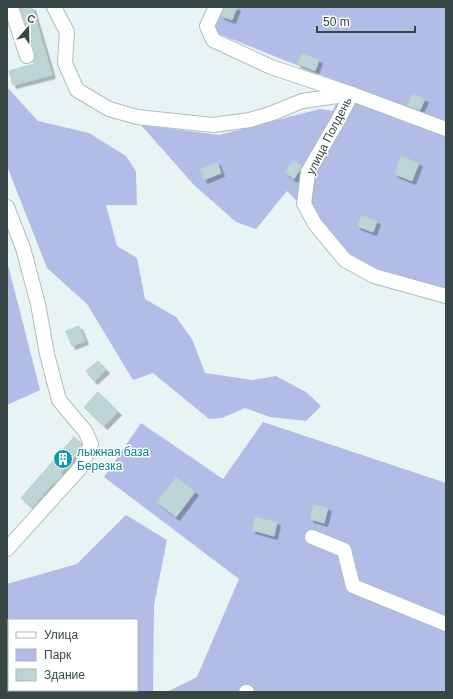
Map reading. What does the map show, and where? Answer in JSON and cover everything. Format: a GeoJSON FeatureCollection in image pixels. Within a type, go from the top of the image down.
{"type":"FeatureCollection","features":[{"type":"Feature","properties":{"kind":"street"},"geometry":{"type":"LineString","coordinates":[[11,7],[27,56]]}},
{"type":"Feature","properties":{"kind":"street","name":"улица Полдень"},"geometry":{"type":"LineString","coordinates":[[54,7],[66,32],[65,63],[77,90],[109,109],[137,117],[213,125],[250,120],[274,113],[302,101],[352,94]]}},
{"type":"Feature","properties":{"kind":"street"},"geometry":{"type":"LineString","coordinates":[[216,7],[207,26],[213,40],[270,66],[352,94],[446,129]]}},
{"type":"Feature","properties":{"kind":"street","name":"улица Полдень"},"geometry":{"type":"LineString","coordinates":[[352,94],[308,172],[304,204],[315,224],[345,260],[374,276],[446,296]]}},
{"type":"Feature","properties":{"kind":"street"},"geometry":{"type":"LineString","coordinates":[[7,207],[23,248],[38,304],[47,354],[59,400],[85,431],[91,444],[81,466],[7,549]]}},
{"type":"Feature","properties":{"kind":"street"},"geometry":{"type":"LineString","coordinates":[[312,537],[344,550],[353,586],[446,624]]}},
{"type":"Feature","properties":{"kind":"green space"},"geometry":{"type":"Polygon","coordinates":[[[206,7],[446,7],[446,289],[375,268],[344,250],[287,191],[256,229],[236,222],[194,185],[141,125],[219,135],[320,109],[333,111],[344,84],[214,32],[206,7]]]}},
{"type":"Feature","properties":{"kind":"green space"},"geometry":{"type":"Polygon","coordinates":[[[7,87],[38,121],[89,133],[126,156],[136,171],[137,205],[106,205],[117,246],[137,258],[145,299],[176,317],[192,339],[205,373],[252,380],[276,376],[306,392],[321,406],[306,421],[270,417],[245,408],[222,418],[209,419],[153,373],[133,380],[87,304],[47,268],[7,166],[7,87]]]}},
{"type":"Feature","properties":{"kind":"green space"},"geometry":{"type":"Polygon","coordinates":[[[7,261],[40,390],[7,405],[7,261]]]}},
{"type":"Feature","properties":{"kind":"green space"},"geometry":{"type":"Polygon","coordinates":[[[263,422],[446,483],[446,692],[167,692],[197,677],[239,579],[104,477],[141,423],[223,479],[263,422]]]}},
{"type":"Feature","properties":{"kind":"green space"},"geometry":{"type":"Polygon","coordinates":[[[126,515],[167,540],[154,605],[153,692],[7,692],[7,584],[77,564],[126,515]]]}},
{"type":"Feature","properties":{"kind":"building"},"geometry":{"type":"Polygon","coordinates":[[[20,7],[32,7],[52,75],[13,85],[9,71],[34,64],[33,61],[35,57],[20,7]]]}},
{"type":"Feature","properties":{"kind":"building"},"geometry":{"type":"Polygon","coordinates":[[[224,7],[237,7],[232,20],[221,16],[224,7]]]}},
{"type":"Feature","properties":{"kind":"building"},"geometry":{"type":"Polygon","coordinates":[[[302,53],[319,60],[315,71],[297,64],[302,53]]]}},
{"type":"Feature","properties":{"kind":"building"},"geometry":{"type":"Polygon","coordinates":[[[412,94],[425,99],[420,110],[407,106],[412,94]]]}},
{"type":"Feature","properties":{"kind":"building"},"geometry":{"type":"Polygon","coordinates":[[[401,156],[419,163],[412,181],[395,174],[401,156]]]}},
{"type":"Feature","properties":{"kind":"building"},"geometry":{"type":"Polygon","coordinates":[[[293,160],[302,166],[294,179],[285,172],[293,160]]]}},
{"type":"Feature","properties":{"kind":"building"},"geometry":{"type":"Polygon","coordinates":[[[217,162],[221,173],[204,180],[200,169],[217,162]]]}},
{"type":"Feature","properties":{"kind":"building"},"geometry":{"type":"Polygon","coordinates":[[[361,215],[377,221],[373,232],[357,226],[361,215]]]}},
{"type":"Feature","properties":{"kind":"building"},"geometry":{"type":"Polygon","coordinates":[[[79,326],[85,341],[72,346],[66,331],[79,326]]]}},
{"type":"Feature","properties":{"kind":"building"},"geometry":{"type":"Polygon","coordinates":[[[98,361],[106,370],[94,381],[86,371],[98,361]]]}},
{"type":"Feature","properties":{"kind":"building"},"geometry":{"type":"Polygon","coordinates":[[[98,392],[118,412],[104,426],[84,407],[98,392]]]}},
{"type":"Feature","properties":{"kind":"building","name":"лыжная база Березка"},"geometry":{"type":"Polygon","coordinates":[[[74,437],[82,444],[77,454],[61,473],[63,475],[55,483],[54,482],[32,508],[21,498],[74,437]]]}},
{"type":"Feature","properties":{"kind":"building"},"geometry":{"type":"Polygon","coordinates":[[[176,477],[195,492],[176,517],[157,502],[176,477]]]}},
{"type":"Feature","properties":{"kind":"building"},"geometry":{"type":"Polygon","coordinates":[[[313,504],[328,508],[324,523],[310,519],[313,504]]]}},
{"type":"Feature","properties":{"kind":"building"},"geometry":{"type":"Polygon","coordinates":[[[255,517],[277,522],[274,536],[252,530],[255,517]]]}},
{"type":"Feature","properties":{"kind":"place","name":"лыжная база Березка"},"geometry":{"type":"Point","coordinates":[63,459]}}]}
